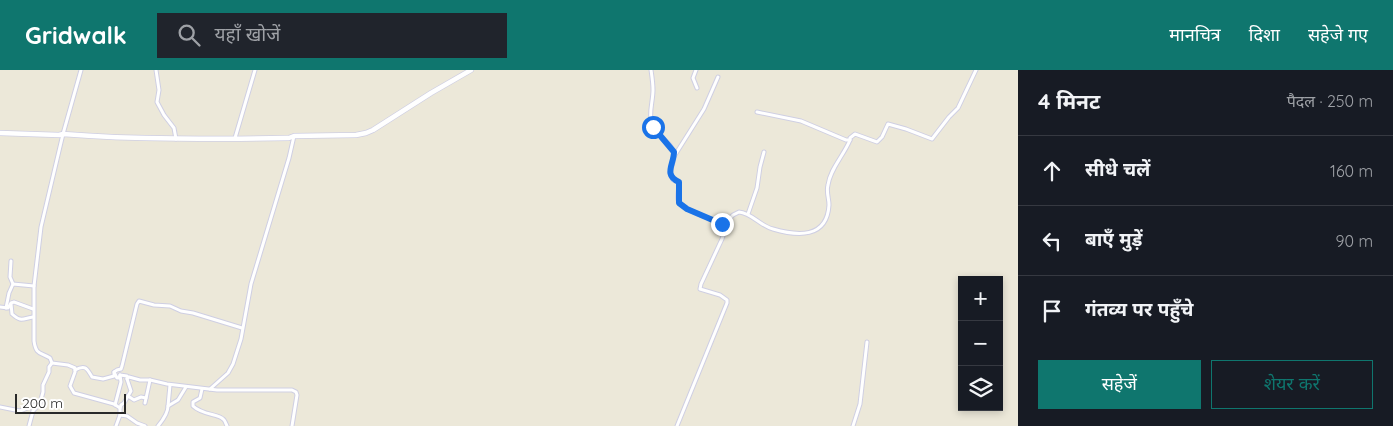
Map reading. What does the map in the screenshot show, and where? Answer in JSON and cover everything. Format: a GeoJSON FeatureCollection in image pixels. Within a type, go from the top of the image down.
{"type":"FeatureCollection","features":[{"type":"Feature","properties":{"kind":"street"},"geometry":{"type":"LineString","coordinates":[[29,426],[33,411],[40,403],[43,385],[52,364],[50,358],[39,354],[34,341],[34,286],[41,227],[63,134],[81,70]]}},
{"type":"Feature","properties":{"kind":"street"},"geometry":{"type":"LineString","coordinates":[[156,70],[159,90],[157,102],[174,128],[176,139]]}},
{"type":"Feature","properties":{"kind":"street"},"geometry":{"type":"LineString","coordinates":[[235,139],[255,70]]}},
{"type":"Feature","properties":{"kind":"street"},"geometry":{"type":"LineString","coordinates":[[0,133],[176,139],[289,138],[294,136],[366,133],[471,70]]}},
{"type":"Feature","properties":{"kind":"street"},"geometry":{"type":"LineString","coordinates":[[651,70],[653,89],[652,125],[670,147],[674,155]]}},
{"type":"Feature","properties":{"kind":"street"},"geometry":{"type":"LineString","coordinates":[[696,70],[693,78],[697,88]]}},
{"type":"Feature","properties":{"kind":"street"},"geometry":{"type":"LineString","coordinates":[[723,226],[736,212],[744,212],[763,226],[775,230],[806,233],[817,230],[822,226],[829,207],[828,185],[838,160],[850,138],[855,134],[877,142],[882,137],[888,124],[933,139],[958,108],[976,70]]}},
{"type":"Feature","properties":{"kind":"street"},"geometry":{"type":"LineString","coordinates":[[678,426],[727,303],[723,296],[700,290],[725,229],[717,221],[687,209],[679,203],[679,182],[673,180],[670,173],[674,155],[704,109],[718,77]]}},
{"type":"Feature","properties":{"kind":"street"},"geometry":{"type":"LineString","coordinates":[[758,112],[800,121],[850,140]]}},
{"type":"Feature","properties":{"kind":"street"},"geometry":{"type":"LineString","coordinates":[[214,390],[232,368],[239,346],[251,284],[294,136]]}},
{"type":"Feature","properties":{"kind":"street"},"geometry":{"type":"LineString","coordinates":[[748,214],[757,188],[764,152]]}},
{"type":"Feature","properties":{"kind":"street"},"geometry":{"type":"LineString","coordinates":[[11,261],[10,278],[14,284]]}},
{"type":"Feature","properties":{"kind":"street"},"geometry":{"type":"LineString","coordinates":[[14,284],[34,286]]}},
{"type":"Feature","properties":{"kind":"street"},"geometry":{"type":"LineString","coordinates":[[6,308],[9,293],[14,284]]}},
{"type":"Feature","properties":{"kind":"street"},"geometry":{"type":"LineString","coordinates":[[75,370],[86,368],[92,377],[103,379],[114,376],[116,370],[121,370],[137,304],[140,301],[158,306],[170,306],[181,312],[193,313],[242,328]]}},
{"type":"Feature","properties":{"kind":"street"},"geometry":{"type":"LineString","coordinates":[[10,303],[14,302],[33,309]]}},
{"type":"Feature","properties":{"kind":"street"},"geometry":{"type":"LineString","coordinates":[[6,308],[8,308],[10,303]]}},
{"type":"Feature","properties":{"kind":"street"},"geometry":{"type":"LineString","coordinates":[[10,303],[12,314],[18,319],[22,320],[33,317]]}},
{"type":"Feature","properties":{"kind":"street"},"geometry":{"type":"LineString","coordinates":[[0,307],[6,308]]}},
{"type":"Feature","properties":{"kind":"street"},"geometry":{"type":"LineString","coordinates":[[853,426],[860,404],[867,342]]}},
{"type":"Feature","properties":{"kind":"street"},"geometry":{"type":"LineString","coordinates":[[52,364],[68,365],[75,368],[75,370]]}},
{"type":"Feature","properties":{"kind":"street"},"geometry":{"type":"LineString","coordinates":[[75,370],[70,386],[74,393],[120,408]]}},
{"type":"Feature","properties":{"kind":"street"},"geometry":{"type":"LineString","coordinates":[[114,372],[118,378],[120,376],[127,376],[131,388],[124,403],[121,405],[116,426]]}},
{"type":"Feature","properties":{"kind":"street"},"geometry":{"type":"LineString","coordinates":[[115,405],[121,382],[120,376]]}},
{"type":"Feature","properties":{"kind":"street"},"geometry":{"type":"LineString","coordinates":[[127,379],[129,377],[214,390],[294,391],[297,395],[292,426]]}},
{"type":"Feature","properties":{"kind":"street"},"geometry":{"type":"LineString","coordinates":[[145,403],[150,380]]}},
{"type":"Feature","properties":{"kind":"street"},"geometry":{"type":"LineString","coordinates":[[158,426],[165,418],[170,384]]}},
{"type":"Feature","properties":{"kind":"street"},"geometry":{"type":"LineString","coordinates":[[168,406],[178,400],[186,386]]}},
{"type":"Feature","properties":{"kind":"street"},"geometry":{"type":"LineString","coordinates":[[202,388],[200,398],[193,402],[193,406],[197,410],[221,417],[224,419],[226,426]]}},
{"type":"Feature","properties":{"kind":"street"},"geometry":{"type":"LineString","coordinates":[[128,396],[134,400],[141,397],[146,398]]}},
{"type":"Feature","properties":{"kind":"street"},"geometry":{"type":"LineString","coordinates":[[0,407],[20,411],[40,403]]}},
{"type":"Feature","properties":{"kind":"street"},"geometry":{"type":"LineString","coordinates":[[120,415],[127,416],[136,423],[145,426]]}},
{"type":"Feature","properties":{"kind":"route"},"geometry":{"type":"LineString","coordinates":[[653,127],[674,152],[670,173],[673,180],[679,182],[678,201],[680,205],[722,224]]}}]}
